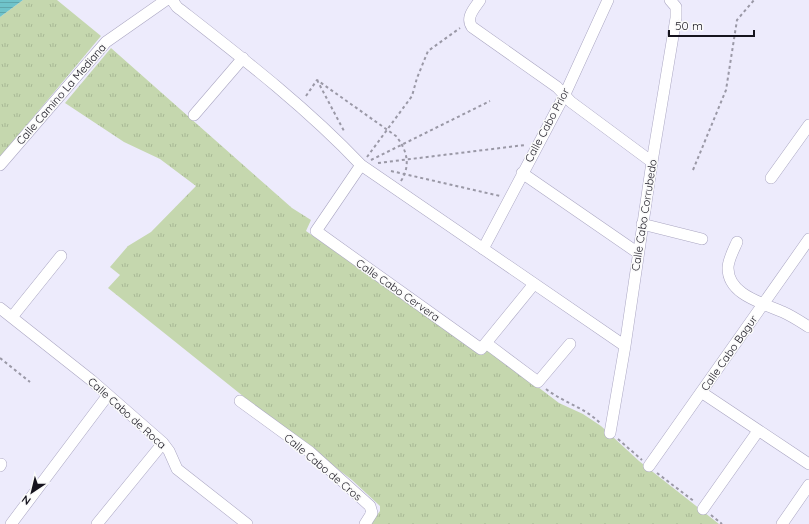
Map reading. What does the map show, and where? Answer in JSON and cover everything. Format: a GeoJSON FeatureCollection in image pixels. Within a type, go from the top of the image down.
{"type":"FeatureCollection","features":[{"type":"Feature","properties":{"kind":"street","name":"Calle Camino La Mediana"},"geometry":{"type":"LineString","coordinates":[[0,165],[106,42],[166,0]]}},
{"type":"Feature","properties":{"kind":"street"},"geometry":{"type":"LineString","coordinates":[[172,0],[177,7],[243,58],[327,129],[361,164],[625,346]]}},
{"type":"Feature","properties":{"kind":"street"},"geometry":{"type":"LineString","coordinates":[[480,0],[471,14],[469,22],[472,27],[557,87],[571,102],[652,162]]}},
{"type":"Feature","properties":{"kind":"street","name":"Calle Cabo Prior"},"geometry":{"type":"LineString","coordinates":[[483,248],[564,94],[608,0]]}},
{"type":"Feature","properties":{"kind":"street","name":"Calle Cabo Corrubedo"},"geometry":{"type":"LineString","coordinates":[[610,433],[625,346],[642,224],[677,12],[676,7],[670,0]]}},
{"type":"Feature","properties":{"kind":"street"},"geometry":{"type":"LineString","coordinates":[[194,115],[243,58]]}},
{"type":"Feature","properties":{"kind":"street"},"geometry":{"type":"LineString","coordinates":[[771,178],[809,125]]}},
{"type":"Feature","properties":{"kind":"street","name":"Calle Cabo Cervera"},"geometry":{"type":"LineString","coordinates":[[361,164],[316,231],[538,382]]}},
{"type":"Feature","properties":{"kind":"street"},"geometry":{"type":"LineString","coordinates":[[522,173],[638,253]]}},
{"type":"Feature","properties":{"kind":"street"},"geometry":{"type":"LineString","coordinates":[[642,224],[702,239]]}},
{"type":"Feature","properties":{"kind":"street","name":"Calle Cabo Bagur"},"geometry":{"type":"LineString","coordinates":[[649,466],[809,239]]}},
{"type":"Feature","properties":{"kind":"street"},"geometry":{"type":"LineString","coordinates":[[737,242],[728,268],[731,280],[738,290],[763,304],[784,312],[809,327]]}},
{"type":"Feature","properties":{"kind":"street"},"geometry":{"type":"LineString","coordinates":[[12,317],[61,256]]}},
{"type":"Feature","properties":{"kind":"street"},"geometry":{"type":"LineString","coordinates":[[484,346],[534,284]]}},
{"type":"Feature","properties":{"kind":"street","name":"Calle Cabo de Roca"},"geometry":{"type":"LineString","coordinates":[[0,308],[108,395],[163,443],[177,469],[247,524]]}},
{"type":"Feature","properties":{"kind":"street"},"geometry":{"type":"LineString","coordinates":[[538,382],[570,344]]}},
{"type":"Feature","properties":{"kind":"street"},"geometry":{"type":"LineString","coordinates":[[701,392],[809,464]]}},
{"type":"Feature","properties":{"kind":"street"},"geometry":{"type":"LineString","coordinates":[[11,524],[108,395]]}},
{"type":"Feature","properties":{"kind":"street","name":"Calle Cabo de Cros"},"geometry":{"type":"LineString","coordinates":[[240,401],[310,452],[370,506],[372,513],[365,524]]}},
{"type":"Feature","properties":{"kind":"street"},"geometry":{"type":"LineString","coordinates":[[703,509],[758,431]]}},
{"type":"Feature","properties":{"kind":"street"},"geometry":{"type":"LineString","coordinates":[[97,524],[163,443]]}},
{"type":"Feature","properties":{"kind":"street"},"geometry":{"type":"LineString","coordinates":[[782,524],[809,485]]}},
{"type":"Feature","properties":{"kind":"path"},"geometry":{"type":"LineString","coordinates":[[693,170],[726,90],[737,20],[754,0]]}},
{"type":"Feature","properties":{"kind":"path"},"geometry":{"type":"LineString","coordinates":[[361,164],[412,96],[417,78],[428,51],[469,22]]}},
{"type":"Feature","properties":{"kind":"path"},"geometry":{"type":"LineString","coordinates":[[317,80],[396,136],[402,144],[407,161],[405,174],[396,189]]}},
{"type":"Feature","properties":{"kind":"path"},"geometry":{"type":"LineString","coordinates":[[299,106],[317,80]]}},
{"type":"Feature","properties":{"kind":"path"},"geometry":{"type":"LineString","coordinates":[[317,80],[346,136]]}},
{"type":"Feature","properties":{"kind":"path"},"geometry":{"type":"LineString","coordinates":[[361,164],[490,101]]}},
{"type":"Feature","properties":{"kind":"path"},"geometry":{"type":"LineString","coordinates":[[361,164],[407,161],[538,144]]}},
{"type":"Feature","properties":{"kind":"path"},"geometry":{"type":"LineString","coordinates":[[391,171],[509,198]]}},
{"type":"Feature","properties":{"kind":"path"},"geometry":{"type":"LineString","coordinates":[[0,358],[30,382]]}},
{"type":"Feature","properties":{"kind":"path"},"geometry":{"type":"LineString","coordinates":[[538,382],[566,403],[583,409],[595,417],[610,433],[649,466],[722,524]]}},
{"type":"Feature","properties":{"kind":"green space"},"geometry":{"type":"Polygon","coordinates":[[[23,0],[57,0],[101,36],[0,157],[0,17],[23,0]]]}},
{"type":"Feature","properties":{"kind":"green space"},"geometry":{"type":"Polygon","coordinates":[[[111,48],[292,208],[311,220],[306,231],[483,355],[488,349],[559,403],[583,414],[601,426],[639,461],[719,524],[370,524],[380,511],[380,506],[352,480],[259,409],[108,288],[120,275],[110,267],[128,246],[151,232],[196,186],[160,159],[124,142],[65,103],[111,48]]]}},
{"type":"Feature","properties":{"kind":"water"},"geometry":{"type":"Polygon","coordinates":[[[0,0],[23,0],[0,17],[0,0]]]}}]}
